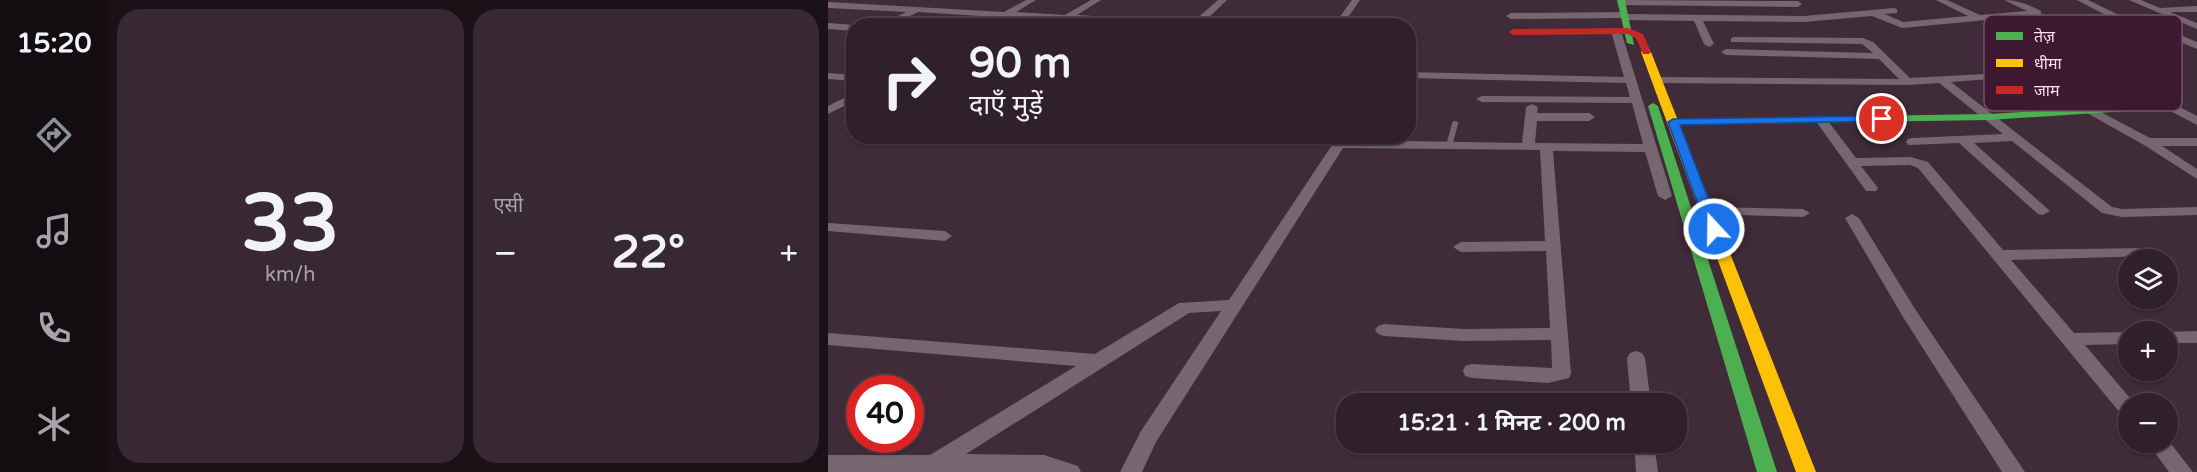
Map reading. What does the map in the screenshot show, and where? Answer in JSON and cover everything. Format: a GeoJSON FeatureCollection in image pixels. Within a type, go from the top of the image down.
{"type":"FeatureCollection","features":[{"type":"Feature","properties":{"kind":"street"},"geometry":{"type":"LineString","coordinates":[[999,18],[1032,0]]}},
{"type":"Feature","properties":{"kind":"street"},"geometry":{"type":"LineString","coordinates":[[1074,18],[1097,0]]}},
{"type":"Feature","properties":{"kind":"street"},"geometry":{"type":"LineString","coordinates":[[1203,18],[1223,0]]}},
{"type":"Feature","properties":{"kind":"street"},"geometry":{"type":"LineString","coordinates":[[1344,18],[1356,0]]}},
{"type":"Feature","properties":{"kind":"street"},"geometry":{"type":"LineString","coordinates":[[1940,0],[1978,18]]}},
{"type":"Feature","properties":{"kind":"street"},"geometry":{"type":"LineString","coordinates":[[2008,0],[2043,15]]}},
{"type":"Feature","properties":{"kind":"street"},"geometry":{"type":"LineString","coordinates":[[2081,0],[2113,15]]}},
{"type":"Feature","properties":{"kind":"street"},"geometry":{"type":"LineString","coordinates":[[2133,0],[2170,15]]}},
{"type":"Feature","properties":{"kind":"street"},"geometry":{"type":"LineString","coordinates":[[1513,32],[1624,19],[1798,4]]}},
{"type":"Feature","properties":{"kind":"street"},"geometry":{"type":"LineString","coordinates":[[828,5],[1050,18]]}},
{"type":"Feature","properties":{"kind":"street"},"geometry":{"type":"LineString","coordinates":[[899,18],[918,9]]}},
{"type":"Feature","properties":{"kind":"street"},"geometry":{"type":"LineString","coordinates":[[2155,9],[2197,9]]}},
{"type":"Feature","properties":{"kind":"street"},"geometry":{"type":"LineString","coordinates":[[1511,16],[1624,19],[1817,19],[1894,11]]}},
{"type":"Feature","properties":{"kind":"street"},"geometry":{"type":"LineString","coordinates":[[1874,13],[1902,25],[1984,17]]}},
{"type":"Feature","properties":{"kind":"street"},"geometry":{"type":"LineString","coordinates":[[2009,15],[2038,13]]}},
{"type":"Feature","properties":{"kind":"street"},"geometry":{"type":"LineString","coordinates":[[1624,19],[1640,36],[1806,472]]}},
{"type":"Feature","properties":{"kind":"street"},"geometry":{"type":"LineString","coordinates":[[1624,19],[1631,80],[1665,196]]}},
{"type":"Feature","properties":{"kind":"street"},"geometry":{"type":"LineString","coordinates":[[1624,19],[1677,180],[1767,472]]}},
{"type":"Feature","properties":{"kind":"street"},"geometry":{"type":"LineString","coordinates":[[1698,19],[1709,44]]}},
{"type":"Feature","properties":{"kind":"street"},"geometry":{"type":"LineString","coordinates":[[2182,20],[2197,26]]}},
{"type":"Feature","properties":{"kind":"street"},"geometry":{"type":"LineString","coordinates":[[828,26],[846,27]]}},
{"type":"Feature","properties":{"kind":"street"},"geometry":{"type":"LineString","coordinates":[[1734,40],[1863,41],[1870,44],[1908,82]]}},
{"type":"Feature","properties":{"kind":"street"},"geometry":{"type":"LineString","coordinates":[[2192,41],[2197,46]]}},
{"type":"Feature","properties":{"kind":"street"},"geometry":{"type":"LineString","coordinates":[[1726,52],[1882,56]]}},
{"type":"Feature","properties":{"kind":"street"},"geometry":{"type":"LineString","coordinates":[[1416,75],[1631,80]]}},
{"type":"Feature","properties":{"kind":"street"},"geometry":{"type":"LineString","coordinates":[[828,76],[846,77]]}},
{"type":"Feature","properties":{"kind":"street"},"geometry":{"type":"LineString","coordinates":[[1656,80],[1908,82],[1984,77]]}},
{"type":"Feature","properties":{"kind":"street"},"geometry":{"type":"LineString","coordinates":[[1942,80],[2107,210],[2122,213],[2197,211]]}},
{"type":"Feature","properties":{"kind":"street"},"geometry":{"type":"LineString","coordinates":[[1482,99],[1636,100]]}},
{"type":"Feature","properties":{"kind":"street"},"geometry":{"type":"LineString","coordinates":[[1528,146],[1533,99]]}},
{"type":"Feature","properties":{"kind":"street"},"geometry":{"type":"LineString","coordinates":[[828,111],[846,101]]}},
{"type":"Feature","properties":{"kind":"street"},"geometry":{"type":"LineString","coordinates":[[1673,122],[1989,117],[2104,111]]}},
{"type":"Feature","properties":{"kind":"street"},"geometry":{"type":"LineString","coordinates":[[2178,111],[2197,121]]}},
{"type":"Feature","properties":{"kind":"street"},"geometry":{"type":"LineString","coordinates":[[2091,112],[2148,142],[2197,175]]}},
{"type":"Feature","properties":{"kind":"street"},"geometry":{"type":"LineString","coordinates":[[1531,117],[1589,117]]}},
{"type":"Feature","properties":{"kind":"street"},"geometry":{"type":"LineString","coordinates":[[1821,120],[1871,188]]}},
{"type":"Feature","properties":{"kind":"street"},"geometry":{"type":"LineString","coordinates":[[1912,142],[2015,137]]}},
{"type":"Feature","properties":{"kind":"street"},"geometry":{"type":"LineString","coordinates":[[1963,140],[2043,211]]}},
{"type":"Feature","properties":{"kind":"street"},"geometry":{"type":"LineString","coordinates":[[2148,142],[2197,142]]}},
{"type":"Feature","properties":{"kind":"street"},"geometry":{"type":"LineString","coordinates":[[1131,472],[1154,427],[1339,144]]}},
{"type":"Feature","properties":{"kind":"street"},"geometry":{"type":"LineString","coordinates":[[1413,144],[1650,148]]}},
{"type":"Feature","properties":{"kind":"street"},"geometry":{"type":"LineString","coordinates":[[1472,371],[1548,376],[1562,373],[1546,146]]}},
{"type":"Feature","properties":{"kind":"street"},"geometry":{"type":"LineString","coordinates":[[1852,162],[1921,163],[2118,397]]}},
{"type":"Feature","properties":{"kind":"street"},"geometry":{"type":"LineString","coordinates":[[1707,211],[1803,213]]}},
{"type":"Feature","properties":{"kind":"street"},"geometry":{"type":"LineString","coordinates":[[1852,218],[1904,306],[2014,472]]}},
{"type":"Feature","properties":{"kind":"street"},"geometry":{"type":"LineString","coordinates":[[828,227],[945,236]]}},
{"type":"Feature","properties":{"kind":"street"},"geometry":{"type":"LineString","coordinates":[[1461,247],[1554,246]]}},
{"type":"Feature","properties":{"kind":"street"},"geometry":{"type":"LineString","coordinates":[[2000,255],[2118,252]]}},
{"type":"Feature","properties":{"kind":"street"},"geometry":{"type":"LineString","coordinates":[[933,464],[1185,307],[1236,305]]}},
{"type":"Feature","properties":{"kind":"street"},"geometry":{"type":"LineString","coordinates":[[1384,330],[1464,335],[1560,334]]}},
{"type":"Feature","properties":{"kind":"street"},"geometry":{"type":"LineString","coordinates":[[2178,337],[2197,337]]}},
{"type":"Feature","properties":{"kind":"street"},"geometry":{"type":"LineString","coordinates":[[2069,339],[2118,338]]}},
{"type":"Feature","properties":{"kind":"street"},"geometry":{"type":"LineString","coordinates":[[828,339],[1098,361]]}},
{"type":"Feature","properties":{"kind":"street"},"geometry":{"type":"LineString","coordinates":[[1636,358],[1640,393]]}},
{"type":"Feature","properties":{"kind":"street"},"geometry":{"type":"LineString","coordinates":[[1645,453],[1647,472]]}},
{"type":"Feature","properties":{"kind":"street"},"geometry":{"type":"LineString","coordinates":[[2166,453],[2182,472]]}},
{"type":"Feature","properties":{"kind":"street"},"geometry":{"type":"LineString","coordinates":[[828,464],[1020,462],[1044,464],[1070,472]]}},
{"type":"Feature","properties":{"kind":"lane"},"geometry":{"type":"LineString","coordinates":[[1449,146],[1455,124]]}},
{"type":"Feature","properties":{"kind":"traffic: fast"},"geometry":{"type":"LineString","coordinates":[[1621,0],[1631,43]]}},
{"type":"Feature","properties":{"kind":"traffic: fast"},"geometry":{"type":"LineString","coordinates":[[1653,106],[1767,472]]}},
{"type":"Feature","properties":{"kind":"traffic: fast"},"geometry":{"type":"LineString","coordinates":[[1673,122],[1989,117],[2087,111]]}},
{"type":"Feature","properties":{"kind":"traffic: slow"},"geometry":{"type":"LineString","coordinates":[[1646,52],[1806,472]]}},
{"type":"Feature","properties":{"kind":"traffic: jam"},"geometry":{"type":"LineString","coordinates":[[1513,32],[1628,31],[1640,36],[1646,52]]}},
{"type":"Feature","properties":{"kind":"route"},"geometry":{"type":"LineString","coordinates":[[1714,229],[1673,122],[1882,119]]}}]}
